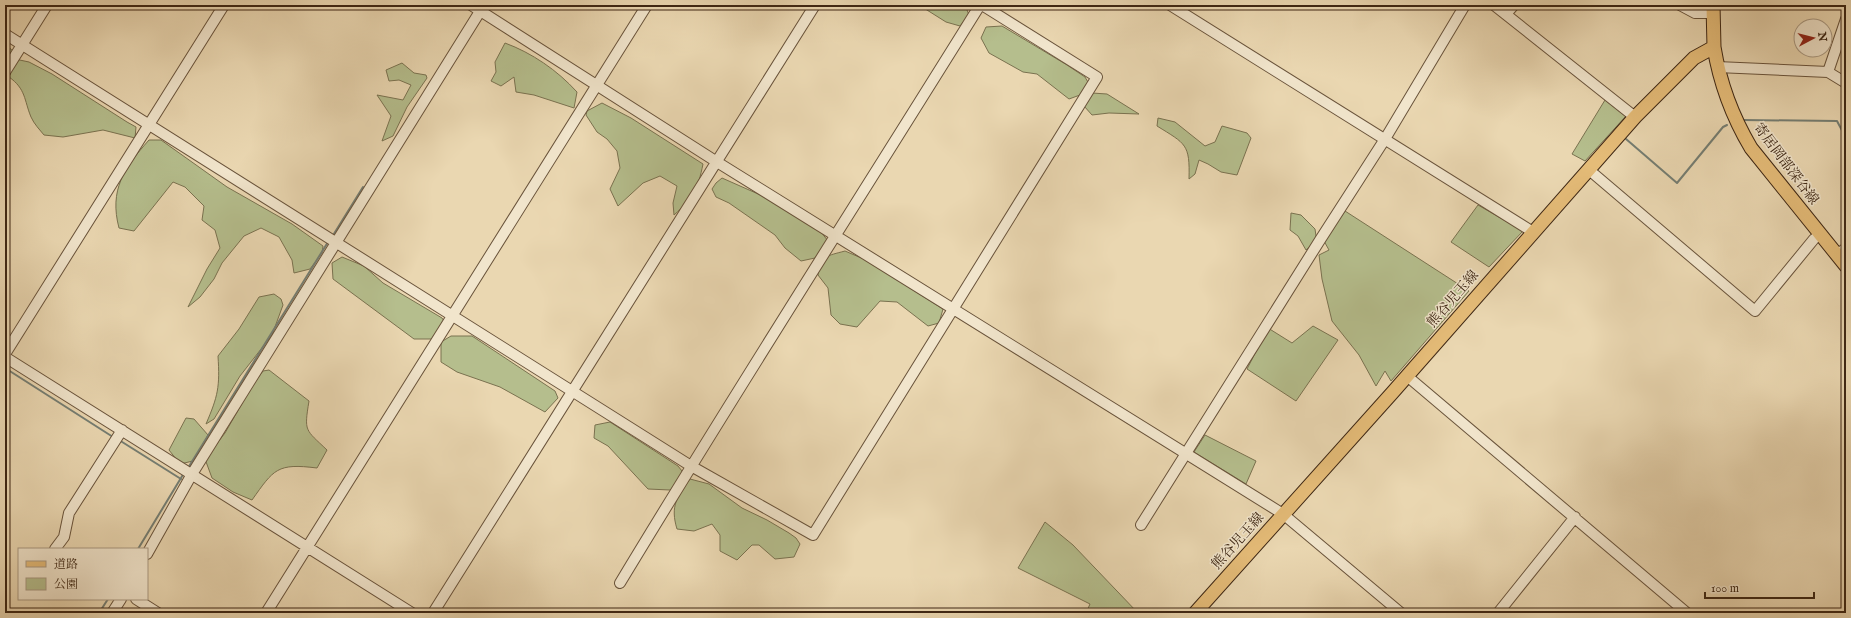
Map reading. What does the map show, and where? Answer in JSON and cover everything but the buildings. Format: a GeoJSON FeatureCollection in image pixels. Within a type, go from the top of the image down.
{"type":"FeatureCollection","features":[{"type":"Feature","properties":{"kind":"main road"},"geometry":{"type":"LineString","coordinates":[[1713,9],[1714,47]]}},
{"type":"Feature","properties":{"kind":"main road","name":"寄居岡部深谷線"},"geometry":{"type":"LineString","coordinates":[[1714,47],[1717,67],[1731,112],[1751,148],[1820,234],[1842,252],[1846,266]]}},
{"type":"Feature","properties":{"kind":"main road","name":"熊谷児玉線"},"geometry":{"type":"LineString","coordinates":[[1195,613],[1407,376],[1635,117],[1694,58],[1714,47]]}},
{"type":"Feature","properties":{"kind":"street"},"geometry":{"type":"LineString","coordinates":[[5,72],[47,5]]}},
{"type":"Feature","properties":{"kind":"street"},"geometry":{"type":"LineString","coordinates":[[224,5],[5,355],[412,613]]}},
{"type":"Feature","properties":{"kind":"street"},"geometry":{"type":"LineString","coordinates":[[471,5],[482,8],[596,85],[717,162],[1283,514],[1401,613]]}},
{"type":"Feature","properties":{"kind":"street"},"geometry":{"type":"LineString","coordinates":[[266,613],[647,5]]}},
{"type":"Feature","properties":{"kind":"street"},"geometry":{"type":"LineString","coordinates":[[434,613],[815,5]]}},
{"type":"Feature","properties":{"kind":"street"},"geometry":{"type":"LineString","coordinates":[[5,34],[691,466],[813,535],[1097,77],[981,5],[691,466],[620,583]]}},
{"type":"Feature","properties":{"kind":"street"},"geometry":{"type":"LineString","coordinates":[[1170,5],[1533,232]]}},
{"type":"Feature","properties":{"kind":"street"},"geometry":{"type":"LineString","coordinates":[[1141,525],[1385,139],[1465,5]]}},
{"type":"Feature","properties":{"kind":"street"},"geometry":{"type":"LineString","coordinates":[[1494,5],[1635,117]]}},
{"type":"Feature","properties":{"kind":"street"},"geometry":{"type":"LineString","coordinates":[[1506,14],[1514,5]]}},
{"type":"Feature","properties":{"kind":"street"},"geometry":{"type":"LineString","coordinates":[[1680,5],[1696,13],[1713,9]]}},
{"type":"Feature","properties":{"kind":"street"},"geometry":{"type":"LineString","coordinates":[[148,552],[192,474],[482,8]]}},
{"type":"Feature","properties":{"kind":"street"},"geometry":{"type":"LineString","coordinates":[[1828,72],[1846,20]]}},
{"type":"Feature","properties":{"kind":"street"},"geometry":{"type":"LineString","coordinates":[[1717,67],[1828,72],[1846,83]]}},
{"type":"Feature","properties":{"kind":"street"},"geometry":{"type":"LineString","coordinates":[[1588,169],[1755,311],[1814,239],[1820,234]]}},
{"type":"Feature","properties":{"kind":"street"},"geometry":{"type":"LineString","coordinates":[[1407,376],[1687,613]]}},
{"type":"Feature","properties":{"kind":"street"},"geometry":{"type":"LineString","coordinates":[[56,548],[64,537],[69,513],[122,430]]}},
{"type":"Feature","properties":{"kind":"street"},"geometry":{"type":"LineString","coordinates":[[1498,613],[1575,517]]}},
{"type":"Feature","properties":{"kind":"street"},"geometry":{"type":"LineString","coordinates":[[112,613],[120,600]]}},
{"type":"Feature","properties":{"kind":"street"},"geometry":{"type":"LineString","coordinates":[[138,600],[158,613]]}},
{"type":"Feature","properties":{"kind":"green space"},"geometry":{"type":"Polygon","coordinates":[[[919,5],[965,5],[969,15],[960,26],[946,22],[919,5]]]}},
{"type":"Feature","properties":{"kind":"green space"},"geometry":{"type":"Polygon","coordinates":[[[1002,26],[1085,77],[1089,84],[1080,95],[1069,99],[1037,74],[1023,72],[989,53],[981,38],[986,27],[1002,26]]]}},
{"type":"Feature","properties":{"kind":"green space"},"geometry":{"type":"Polygon","coordinates":[[[505,43],[534,57],[561,76],[577,92],[574,108],[534,95],[516,92],[514,77],[501,86],[491,81],[496,72],[495,62],[505,43]]]}},
{"type":"Feature","properties":{"kind":"green space"},"geometry":{"type":"Polygon","coordinates":[[[5,44],[13,51],[5,65],[5,44]]]}},
{"type":"Feature","properties":{"kind":"green space"},"geometry":{"type":"Polygon","coordinates":[[[15,59],[29,62],[52,74],[136,127],[135,138],[103,130],[63,137],[44,135],[32,120],[22,90],[15,81],[9,77],[15,59]]]}},
{"type":"Feature","properties":{"kind":"green space"},"geometry":{"type":"Polygon","coordinates":[[[402,63],[414,73],[426,75],[427,78],[407,107],[393,136],[382,141],[391,116],[377,95],[403,100],[411,85],[399,80],[389,81],[386,70],[402,63]]]}},
{"type":"Feature","properties":{"kind":"green space"},"geometry":{"type":"Polygon","coordinates":[[[1092,93],[1107,94],[1139,114],[1109,113],[1092,115],[1084,106],[1092,93]]]}},
{"type":"Feature","properties":{"kind":"green space"},"geometry":{"type":"Polygon","coordinates":[[[1605,100],[1626,116],[1585,161],[1572,154],[1605,100]]]}},
{"type":"Feature","properties":{"kind":"green space"},"geometry":{"type":"Polygon","coordinates":[[[602,103],[631,118],[703,164],[697,187],[686,203],[674,215],[673,203],[677,186],[660,176],[643,183],[618,206],[610,189],[620,168],[617,151],[607,139],[597,132],[586,115],[587,111],[602,103]]]}},
{"type":"Feature","properties":{"kind":"green space"},"geometry":{"type":"Polygon","coordinates":[[[1158,118],[1175,122],[1205,146],[1215,142],[1222,126],[1247,133],[1251,138],[1237,175],[1221,172],[1199,160],[1195,174],[1189,179],[1188,158],[1184,146],[1180,141],[1157,126],[1158,118]]]}},
{"type":"Feature","properties":{"kind":"green space"},"geometry":{"type":"Polygon","coordinates":[[[149,140],[161,140],[227,187],[292,224],[323,246],[322,253],[310,269],[294,273],[292,260],[279,237],[261,228],[244,236],[222,263],[214,279],[200,297],[188,307],[207,269],[220,248],[215,230],[202,220],[204,206],[185,187],[173,182],[134,231],[119,228],[116,214],[116,202],[121,180],[132,160],[149,140]]]}},
{"type":"Feature","properties":{"kind":"green space"},"geometry":{"type":"Polygon","coordinates":[[[722,178],[774,201],[821,232],[828,241],[815,258],[801,261],[785,248],[775,235],[729,203],[716,197],[712,189],[722,178]]]}},
{"type":"Feature","properties":{"kind":"green space"},"geometry":{"type":"Polygon","coordinates":[[[1478,205],[1523,231],[1489,267],[1451,242],[1478,205]]]}},
{"type":"Feature","properties":{"kind":"green space"},"geometry":{"type":"Polygon","coordinates":[[[1345,211],[1469,291],[1391,381],[1385,371],[1376,386],[1359,355],[1332,321],[1322,279],[1319,255],[1329,250],[1324,241],[1345,211]]]}},
{"type":"Feature","properties":{"kind":"green space"},"geometry":{"type":"Polygon","coordinates":[[[1291,213],[1301,215],[1315,229],[1316,236],[1314,243],[1306,250],[1298,236],[1290,230],[1291,213]]]}},
{"type":"Feature","properties":{"kind":"green space"},"geometry":{"type":"Polygon","coordinates":[[[845,251],[866,260],[943,309],[939,323],[928,326],[897,302],[880,301],[857,327],[840,324],[831,315],[828,288],[818,275],[819,268],[826,257],[845,251]]]}},
{"type":"Feature","properties":{"kind":"green space"},"geometry":{"type":"Polygon","coordinates":[[[342,257],[364,266],[383,283],[442,318],[447,325],[433,339],[414,339],[333,279],[332,263],[342,257]]]}},
{"type":"Feature","properties":{"kind":"green space"},"geometry":{"type":"Polygon","coordinates":[[[274,294],[281,299],[283,305],[272,335],[240,376],[214,419],[206,424],[216,398],[219,376],[218,356],[239,329],[259,297],[274,294]]]}},
{"type":"Feature","properties":{"kind":"green space"},"geometry":{"type":"Polygon","coordinates":[[[1313,326],[1338,340],[1296,401],[1247,369],[1268,328],[1292,343],[1313,326]]]}},
{"type":"Feature","properties":{"kind":"green space"},"geometry":{"type":"Polygon","coordinates":[[[451,336],[472,336],[555,391],[558,398],[545,412],[500,387],[457,372],[441,362],[441,342],[451,336]]]}},
{"type":"Feature","properties":{"kind":"green space"},"geometry":{"type":"Polygon","coordinates":[[[269,370],[309,401],[307,419],[308,429],[314,438],[327,450],[317,468],[293,467],[278,470],[266,481],[252,500],[233,492],[212,478],[205,459],[225,433],[252,386],[263,371],[269,370]]]}},
{"type":"Feature","properties":{"kind":"green space"},"geometry":{"type":"Polygon","coordinates":[[[186,418],[194,419],[208,435],[193,461],[180,464],[169,450],[186,418]]]}},
{"type":"Feature","properties":{"kind":"green space"},"geometry":{"type":"Polygon","coordinates":[[[610,422],[678,466],[682,471],[683,479],[670,490],[648,489],[608,446],[594,438],[595,425],[610,422]]]}},
{"type":"Feature","properties":{"kind":"green space"},"geometry":{"type":"Polygon","coordinates":[[[1205,435],[1256,461],[1246,484],[1194,452],[1205,435]]]}},
{"type":"Feature","properties":{"kind":"green space"},"geometry":{"type":"Polygon","coordinates":[[[690,479],[709,484],[742,508],[767,520],[796,538],[800,544],[794,557],[775,559],[759,545],[752,545],[737,560],[720,551],[720,535],[712,524],[694,531],[677,529],[674,514],[676,502],[690,479]]]}},
{"type":"Feature","properties":{"kind":"green space"},"geometry":{"type":"Polygon","coordinates":[[[1045,522],[1073,545],[1138,613],[1086,613],[1090,604],[1018,568],[1045,522]]]}},
{"type":"Feature","properties":{"kind":"waterway"},"geometry":{"type":"LineString","coordinates":[[1743,120],[1837,121],[1846,138]]}},
{"type":"Feature","properties":{"kind":"waterway"},"geometry":{"type":"LineString","coordinates":[[1626,139],[1677,183],[1723,127],[1727,125]]}},
{"type":"Feature","properties":{"kind":"waterway"},"geometry":{"type":"LineString","coordinates":[[332,237],[363,187]]}},
{"type":"Feature","properties":{"kind":"waterway"},"geometry":{"type":"LineString","coordinates":[[188,468],[328,242]]}},
{"type":"Feature","properties":{"kind":"waterway"},"geometry":{"type":"LineString","coordinates":[[5,368],[113,437]]}},
{"type":"Feature","properties":{"kind":"waterway"},"geometry":{"type":"LineString","coordinates":[[119,440],[181,479]]}},
{"type":"Feature","properties":{"kind":"waterway"},"geometry":{"type":"LineString","coordinates":[[139,548],[184,473]]}},
{"type":"Feature","properties":{"kind":"waterway"},"geometry":{"type":"LineString","coordinates":[[99,613],[107,600]]}}]}
